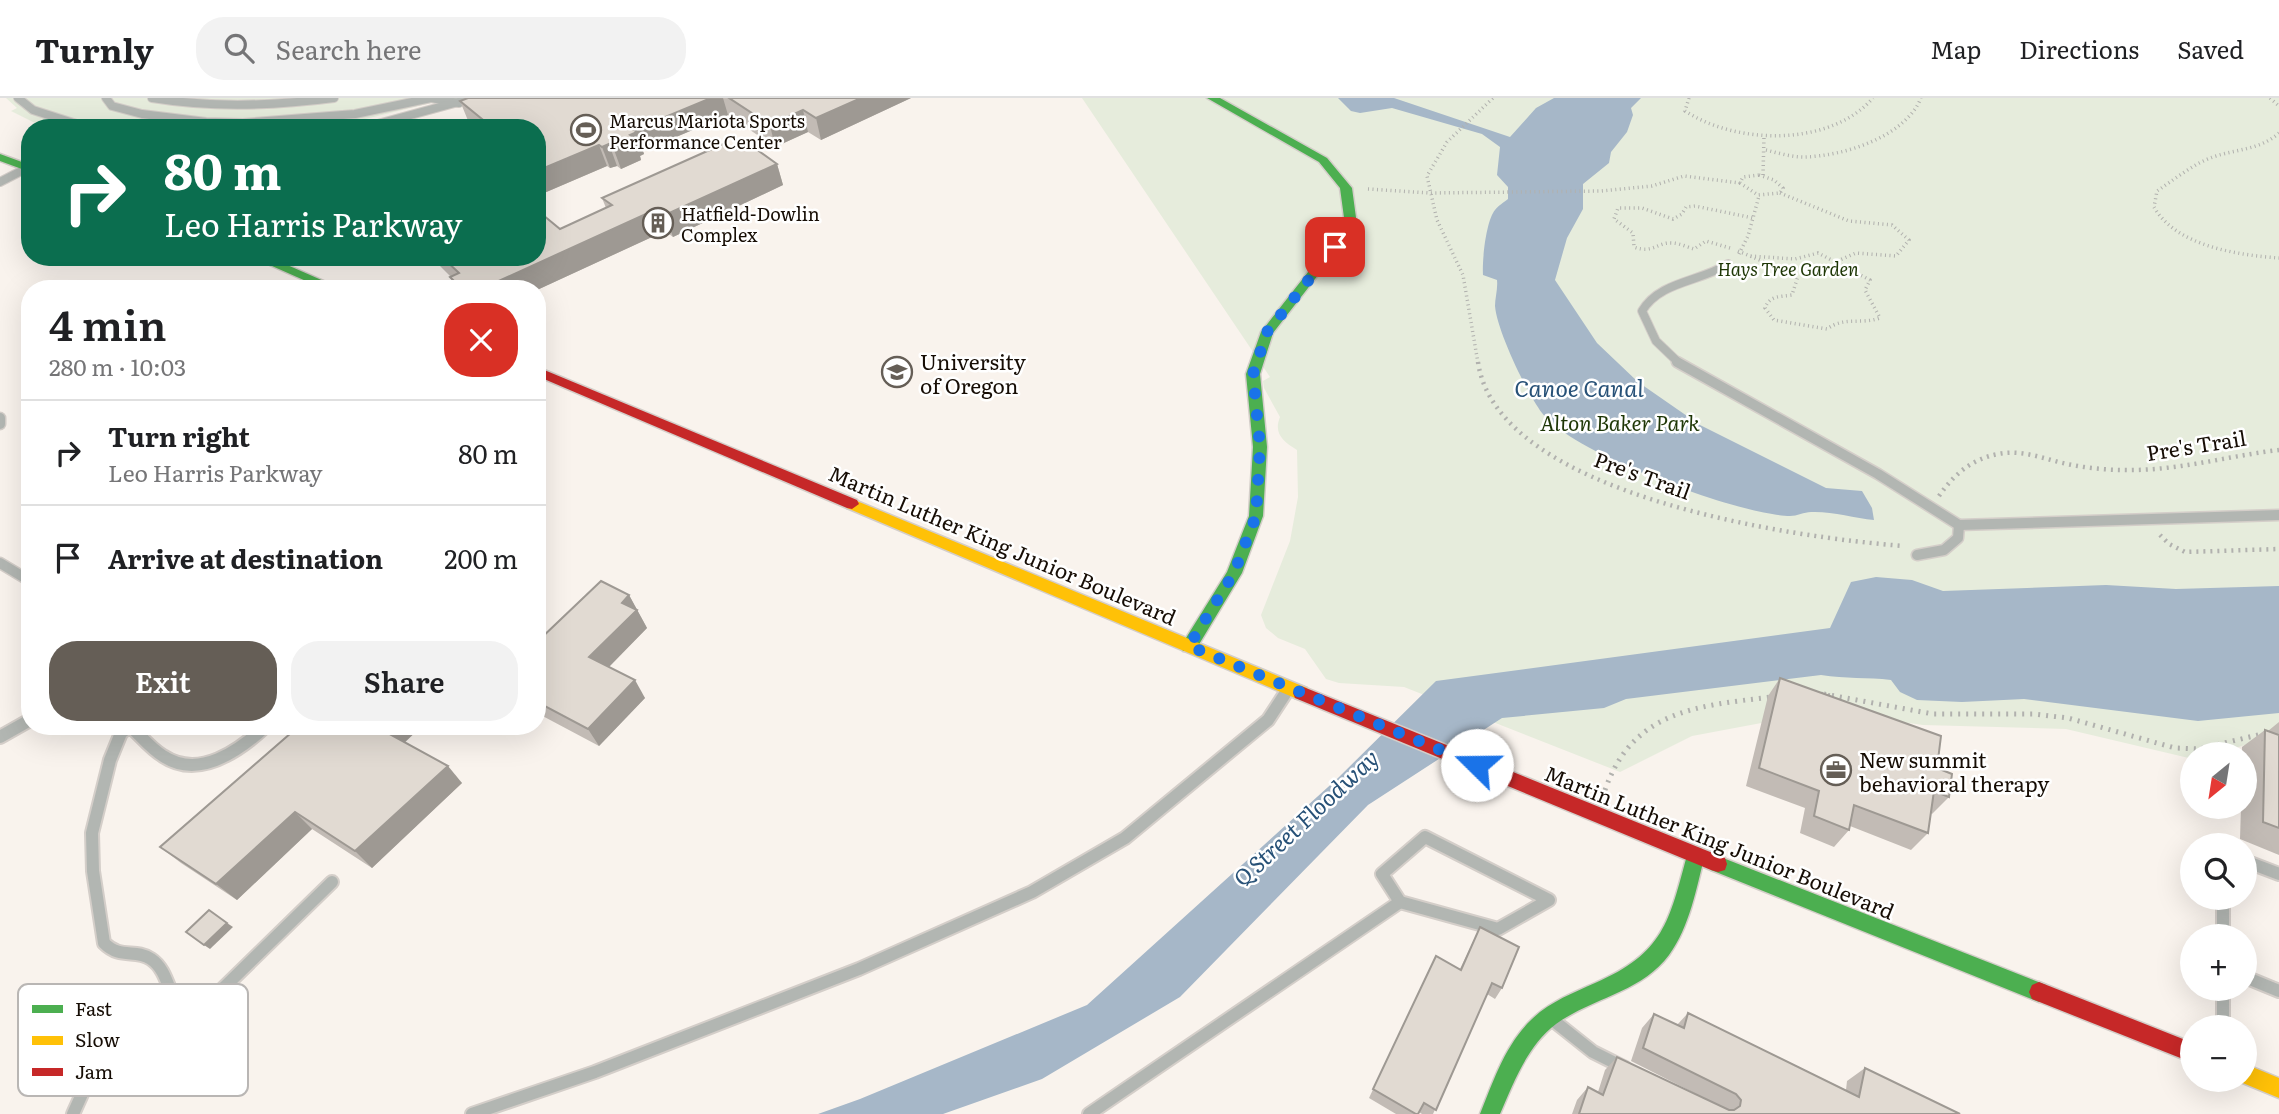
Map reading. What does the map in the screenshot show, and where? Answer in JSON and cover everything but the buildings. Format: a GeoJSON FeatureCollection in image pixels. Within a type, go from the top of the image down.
{"type":"FeatureCollection","features":[{"type":"Feature","properties":{"kind":"main road"},"geometry":{"type":"LineString","coordinates":[[1189,646],[1234,573],[1256,516],[1260,447],[1253,374],[1267,332],[1352,225],[1346,188],[1323,160],[1212,98]]}},
{"type":"Feature","properties":{"kind":"main road"},"geometry":{"type":"LineString","coordinates":[[0,157],[21,165]]}},
{"type":"Feature","properties":{"kind":"main road"},"geometry":{"type":"LineString","coordinates":[[280,266],[314,280]]}},
{"type":"Feature","properties":{"kind":"main road","name":"Martin Luther King Junior Boulevard"},"geometry":{"type":"LineString","coordinates":[[546,375],[1348,713],[2180,1048]]}},
{"type":"Feature","properties":{"kind":"main road"},"geometry":{"type":"LineString","coordinates":[[1490,1114],[1518,1049],[1549,1017],[1641,969],[1662,950],[1674,927],[1696,855]]}},
{"type":"Feature","properties":{"kind":"main road"},"geometry":{"type":"LineString","coordinates":[[2257,1079],[2279,1088]]}},
{"type":"Feature","properties":{"kind":"lane"},"geometry":{"type":"LineString","coordinates":[[18,98],[33,110],[61,119]]}},
{"type":"Feature","properties":{"kind":"lane"},"geometry":{"type":"LineString","coordinates":[[106,98],[112,106],[142,114],[182,119]]}},
{"type":"Feature","properties":{"kind":"lane"},"geometry":{"type":"LineString","coordinates":[[152,98],[237,106],[334,98]]}},
{"type":"Feature","properties":{"kind":"lane"},"geometry":{"type":"LineString","coordinates":[[300,119],[343,116],[431,98],[459,103]]}},
{"type":"Feature","properties":{"kind":"lane"},"geometry":{"type":"LineString","coordinates":[[398,119],[473,98]]}},
{"type":"Feature","properties":{"kind":"lane"},"geometry":{"type":"LineString","coordinates":[[0,182],[21,172]]}},
{"type":"Feature","properties":{"kind":"lane"},"geometry":{"type":"LineString","coordinates":[[1728,264],[1708,275],[1658,293],[1646,303],[1642,311],[1653,338],[1668,355],[1695,373],[1918,496],[1959,525],[2279,515]]}},
{"type":"Feature","properties":{"kind":"lane"},"geometry":{"type":"LineString","coordinates":[[1917,555],[1944,550],[1958,538],[1959,525]]}},
{"type":"Feature","properties":{"kind":"lane"},"geometry":{"type":"LineString","coordinates":[[0,563],[21,576]]}},
{"type":"Feature","properties":{"kind":"lane"},"geometry":{"type":"LineString","coordinates":[[472,1114],[595,1072],[859,970],[1032,892],[1125,838],[1268,720],[1289,688]]}},
{"type":"Feature","properties":{"kind":"lane"},"geometry":{"type":"LineString","coordinates":[[0,737],[21,725]]}},
{"type":"Feature","properties":{"kind":"lane"},"geometry":{"type":"LineString","coordinates":[[120,735],[110,760],[92,833],[93,871],[104,943],[110,951],[123,956],[142,954],[155,961],[166,974],[168,984]]}},
{"type":"Feature","properties":{"kind":"lane"},"geometry":{"type":"LineString","coordinates":[[140,735],[165,758],[184,766],[206,764],[231,754],[255,735]]}},
{"type":"Feature","properties":{"kind":"lane"},"geometry":{"type":"LineString","coordinates":[[1088,1114],[1400,902],[1498,929],[1549,900],[1425,837],[1382,874],[1400,902]]}},
{"type":"Feature","properties":{"kind":"lane"},"geometry":{"type":"LineString","coordinates":[[2257,866],[2279,874]]}},
{"type":"Feature","properties":{"kind":"lane"},"geometry":{"type":"LineString","coordinates":[[228,984],[332,882]]}},
{"type":"Feature","properties":{"kind":"lane"},"geometry":{"type":"LineString","coordinates":[[2257,983],[2279,991]]}},
{"type":"Feature","properties":{"kind":"lane"},"geometry":{"type":"LineString","coordinates":[[1549,1017],[1593,1052],[1643,1077]]}},
{"type":"Feature","properties":{"kind":"lane"},"geometry":{"type":"LineString","coordinates":[[73,1114],[81,1096]]}},
{"type":"Feature","properties":{"kind":"path","name":"Pre's Trail"},"geometry":{"type":"LineString","coordinates":[[1493,98],[1447,142],[1427,176],[1435,215],[1461,268],[1484,391],[1499,414],[1517,430],[1565,463],[1602,481],[1642,495],[1758,526],[1831,541],[1892,545]]}},
{"type":"Feature","properties":{"kind":"path"},"geometry":{"type":"LineString","coordinates":[[1689,98],[1685,111],[1693,119],[1710,127],[1765,136],[1853,120],[1873,98]]}},
{"type":"Feature","properties":{"kind":"path"},"geometry":{"type":"LineString","coordinates":[[1766,150],[1802,157],[1855,148],[1907,120],[1920,104],[1921,98]]}},
{"type":"Feature","properties":{"kind":"path"},"geometry":{"type":"LineString","coordinates":[[2270,98],[2279,106]]}},
{"type":"Feature","properties":{"kind":"path"},"geometry":{"type":"LineString","coordinates":[[2279,132],[2267,142],[2249,149],[2213,157],[2157,191],[2152,199],[2154,210],[2165,222],[2190,238],[2231,253],[2279,258]]}},
{"type":"Feature","properties":{"kind":"path"},"geometry":{"type":"LineString","coordinates":[[1763,175],[1765,136]]}},
{"type":"Feature","properties":{"kind":"path"},"geometry":{"type":"LineString","coordinates":[[1346,188],[1430,193],[1601,191],[1652,186],[1684,176],[1740,183],[1746,190],[1759,196],[1772,196],[1780,193],[1783,188],[1777,180],[1763,175],[1751,174],[1743,177],[1740,183]]}},
{"type":"Feature","properties":{"kind":"path"},"geometry":{"type":"LineString","coordinates":[[1780,193],[1849,221],[1880,226],[1892,225],[1909,240],[1896,256],[1857,253],[1835,262]]}},
{"type":"Feature","properties":{"kind":"path"},"geometry":{"type":"LineString","coordinates":[[1728,264],[1741,253],[1759,196]]}},
{"type":"Feature","properties":{"kind":"path"},"geometry":{"type":"LineString","coordinates":[[1750,256],[1795,259],[1818,253],[1870,280],[1865,290],[1867,299],[1880,312],[1880,318],[1872,321],[1838,321],[1827,329],[1774,320],[1765,308],[1771,297],[1792,295],[1799,279],[1791,272],[1709,241],[1694,249],[1670,242],[1650,251],[1639,249],[1634,247],[1633,233],[1614,219],[1618,208],[1639,208],[1665,218],[1679,219],[1686,207],[1708,205],[1733,216],[1753,218]]}},
{"type":"Feature","properties":{"kind":"path","name":"Pre's Trail"},"geometry":{"type":"LineString","coordinates":[[1937,509],[1939,496],[1955,473],[2001,453],[2033,454],[2076,466],[2151,470],[2182,468],[2249,453],[2279,450]]}},
{"type":"Feature","properties":{"kind":"path"},"geometry":{"type":"LineString","coordinates":[[2146,519],[2169,544],[2185,552],[2279,549]]}},
{"type":"Feature","properties":{"kind":"path"},"geometry":{"type":"LineString","coordinates":[[1814,693],[1838,695],[1897,710],[1933,714],[2033,714],[2068,718],[2175,748],[2199,749],[2257,733],[2279,733]]}},
{"type":"Feature","properties":{"kind":"path"},"geometry":{"type":"LineString","coordinates":[[1596,813],[1615,761],[1638,734],[1680,713],[1775,696]]}},
{"type":"Feature","properties":{"kind":"green space"},"geometry":{"type":"Polygon","coordinates":[[[6,98],[452,98],[365,119],[27,119],[11,111],[17,108],[6,98]]]}},
{"type":"Feature","properties":{"kind":"green space","name":"Alton Baker Park"},"geometry":{"type":"Polygon","coordinates":[[[1082,98],[2279,98],[2279,740],[2180,742],[2180,756],[2066,729],[1923,725],[1853,715],[1809,714],[1692,736],[1620,772],[1404,687],[1339,683],[1326,679],[1305,649],[1278,638],[1266,628],[1261,615],[1290,541],[1298,497],[1297,450],[1284,441],[1279,433],[1280,417],[1264,388],[1263,381],[1270,377],[1082,98]]]}},
{"type":"Feature","properties":{"kind":"water","name":"Canoe Canal"},"geometry":{"type":"Polygon","coordinates":[[[1338,98],[1394,98],[1510,137],[1536,108],[1554,98],[1641,98],[1631,108],[1633,115],[1627,132],[1611,152],[1609,163],[1583,184],[1583,209],[1567,238],[1555,280],[1597,343],[1638,382],[1700,425],[1826,488],[1862,491],[1872,508],[1874,520],[1819,512],[1790,516],[1734,505],[1658,480],[1587,446],[1559,429],[1542,413],[1521,377],[1497,317],[1497,280],[1483,275],[1489,223],[1495,210],[1508,199],[1508,187],[1497,175],[1500,147],[1482,134],[1392,108],[1360,113],[1351,111],[1338,98]]]}},
{"type":"Feature","properties":{"kind":"water","name":"Q Street Floodway"},"geometry":{"type":"Polygon","coordinates":[[[1876,577],[1912,580],[1943,591],[2106,585],[2176,589],[2279,586],[2279,713],[2198,721],[2024,699],[1962,702],[1917,700],[1900,692],[1891,680],[1821,675],[1626,699],[1604,708],[1502,718],[1368,805],[1180,997],[1042,1079],[943,1114],[818,1114],[1087,1005],[1338,778],[1436,681],[1830,628],[1851,582],[1876,577]]]}},
{"type":"Feature","properties":{"kind":"traffic: fast"},"geometry":{"type":"LineString","coordinates":[[1189,646],[1234,573],[1256,516],[1260,447],[1253,374],[1267,332],[1351,225],[1346,188],[1323,160],[1212,98]]}},
{"type":"Feature","properties":{"kind":"traffic: fast"},"geometry":{"type":"LineString","coordinates":[[0,157],[21,165]]}},
{"type":"Feature","properties":{"kind":"traffic: fast"},"geometry":{"type":"LineString","coordinates":[[280,266],[314,280]]}},
{"type":"Feature","properties":{"kind":"traffic: fast"},"geometry":{"type":"LineString","coordinates":[[1490,1114],[1520,1050],[1537,1028],[1560,1010],[1636,973],[1661,950],[1674,928],[1696,855]]}},
{"type":"Feature","properties":{"kind":"traffic: fast"},"geometry":{"type":"LineString","coordinates":[[1718,864],[2039,992]]}},
{"type":"Feature","properties":{"kind":"traffic: slow"},"geometry":{"type":"LineString","coordinates":[[852,504],[1301,693]]}},
{"type":"Feature","properties":{"kind":"traffic: slow"},"geometry":{"type":"LineString","coordinates":[[2257,1079],[2279,1088]]}},
{"type":"Feature","properties":{"kind":"traffic: jam"},"geometry":{"type":"LineString","coordinates":[[546,375],[852,504]]}},
{"type":"Feature","properties":{"kind":"traffic: jam"},"geometry":{"type":"LineString","coordinates":[[1301,693],[1718,864]]}},
{"type":"Feature","properties":{"kind":"traffic: jam"},"geometry":{"type":"LineString","coordinates":[[2039,992],[2180,1048]]}},
{"type":"Feature","properties":{"kind":"place","name":"Marcus Mariota Sports Performance Center"},"geometry":{"type":"Point","coordinates":[586,130]}},
{"type":"Feature","properties":{"kind":"place","name":"Hatfield-Dowlin Complex"},"geometry":{"type":"Point","coordinates":[658,223]}},
{"type":"Feature","properties":{"kind":"place","name":"University of Oregon"},"geometry":{"type":"Point","coordinates":[897,372]}},
{"type":"Feature","properties":{"kind":"place","name":"New summit behavioral therapy"},"geometry":{"type":"Point","coordinates":[1836,770]}},
{"type":"Feature","properties":{"kind":"route"},"geometry":{"type":"LineString","coordinates":[[1335,247],[1267,332],[1253,374],[1260,447],[1256,516],[1234,573],[1189,646],[1477,765]]}},
{"type":"Feature","properties":{"kind":"park label","name":"Hays Tree Garden"},"geometry":{"type":"Point","coordinates":[1788,268]}}]}
